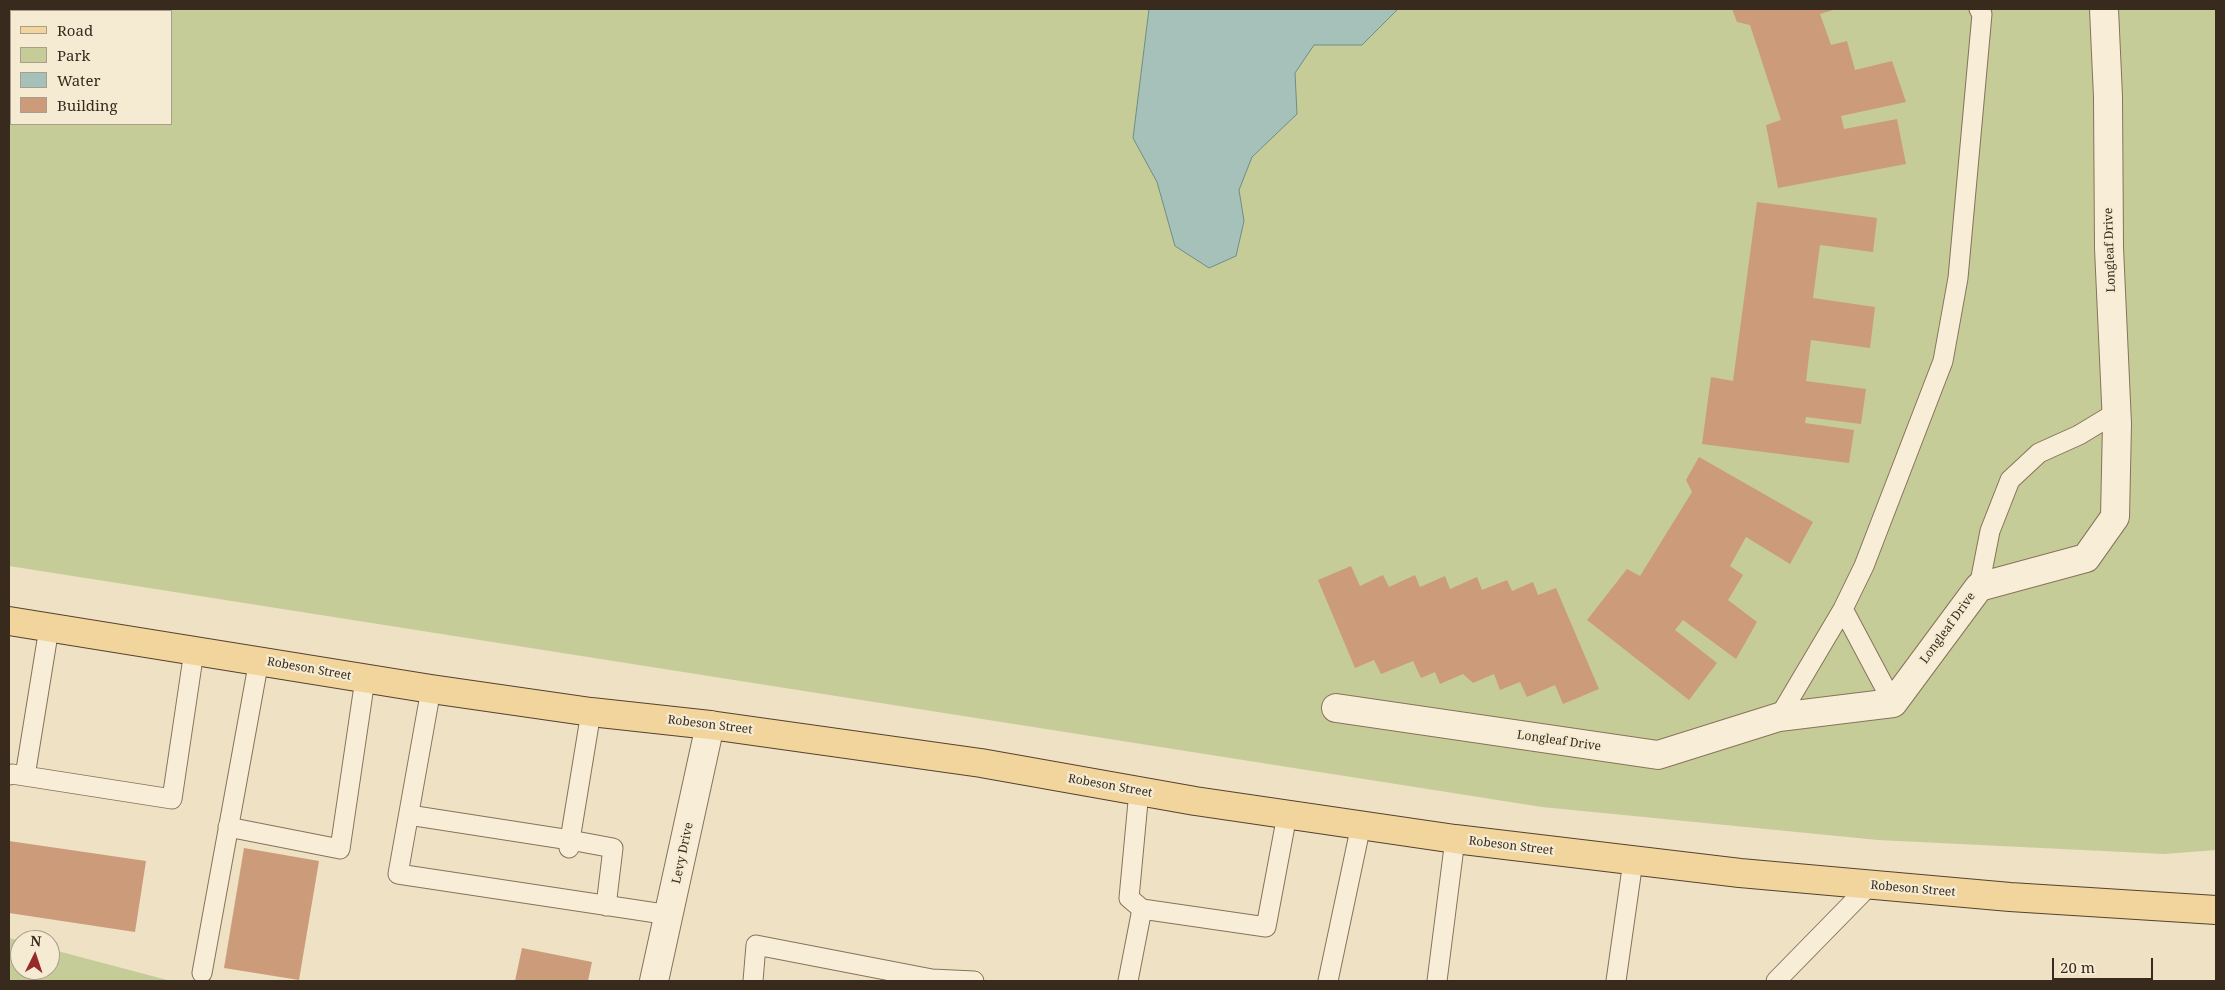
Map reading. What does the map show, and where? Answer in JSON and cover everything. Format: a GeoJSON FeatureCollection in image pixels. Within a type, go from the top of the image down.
{"type":"FeatureCollection","features":[{"type":"Feature","properties":{"kind":"main road","name":"Robeson Street"},"geometry":{"type":"LineString","coordinates":[[9,622],[260,660],[431,689],[591,712],[710,725],[981,763],[1287,815],[1455,839],[1740,874],[2010,898],[2216,910]]}},
{"type":"Feature","properties":{"kind":"street","name":"Longleaf Drive"},"geometry":{"type":"LineString","coordinates":[[1336,708],[1658,755],[1779,717],[1892,703],[1979,586],[2086,558],[2115,518],[2116,412],[2109,248],[2108,97],[2104,9]]}},
{"type":"Feature","properties":{"kind":"street","name":"Levy Drive"},"geometry":{"type":"LineString","coordinates":[[654,981],[670,915],[710,725]]}},
{"type":"Feature","properties":{"kind":"lane"},"geometry":{"type":"LineString","coordinates":[[1779,717],[1843,609],[1864,566],[1943,361],[1958,278],[1982,14],[1979,9]]}},
{"type":"Feature","properties":{"kind":"lane"},"geometry":{"type":"LineString","coordinates":[[1979,586],[1990,531],[2010,480],[2039,453],[2079,435],[2116,412]]}},
{"type":"Feature","properties":{"kind":"lane"},"geometry":{"type":"LineString","coordinates":[[1843,609],[1892,703]]}},
{"type":"Feature","properties":{"kind":"lane"},"geometry":{"type":"LineString","coordinates":[[49,628],[17,776],[172,799],[194,651]]}},
{"type":"Feature","properties":{"kind":"lane"},"geometry":{"type":"LineString","coordinates":[[202,974],[260,660]]}},
{"type":"Feature","properties":{"kind":"lane"},"geometry":{"type":"LineString","coordinates":[[228,827],[340,849],[365,679]]}},
{"type":"Feature","properties":{"kind":"lane"},"geometry":{"type":"LineString","coordinates":[[431,689],[398,874],[524,884],[564,891],[606,906],[670,915]]}},
{"type":"Feature","properties":{"kind":"lane"},"geometry":{"type":"LineString","coordinates":[[569,844],[591,712]]}},
{"type":"Feature","properties":{"kind":"lane"},"geometry":{"type":"LineString","coordinates":[[1139,791],[1129,898],[1142,909],[1266,927],[1287,815]]}},
{"type":"Feature","properties":{"kind":"lane"},"geometry":{"type":"LineString","coordinates":[[409,816],[569,844],[613,848],[606,906]]}},
{"type":"Feature","properties":{"kind":"lane"},"geometry":{"type":"LineString","coordinates":[[1328,981],[1361,826]]}},
{"type":"Feature","properties":{"kind":"lane"},"geometry":{"type":"LineString","coordinates":[[1437,981],[1455,839]]}},
{"type":"Feature","properties":{"kind":"lane"},"geometry":{"type":"LineString","coordinates":[[1616,981],[1633,861]]}},
{"type":"Feature","properties":{"kind":"lane"},"geometry":{"type":"LineString","coordinates":[[1776,981],[1870,885]]}},
{"type":"Feature","properties":{"kind":"lane"},"geometry":{"type":"LineString","coordinates":[[1128,981],[1142,909]]}},
{"type":"Feature","properties":{"kind":"lane"},"geometry":{"type":"LineString","coordinates":[[753,981],[756,945],[932,980],[974,981]]}},
{"type":"Feature","properties":{"kind":"green space"},"geometry":{"type":"Polygon","coordinates":[[[9,9],[2216,9],[2216,850],[2164,854],[1878,840],[1542,807],[9,566],[9,9]]]}},
{"type":"Feature","properties":{"kind":"green space"},"geometry":{"type":"Polygon","coordinates":[[[9,938],[10,980],[60,980],[60,952],[171,981],[9,981],[9,938]]]}},
{"type":"Feature","properties":{"kind":"water"},"geometry":{"type":"Polygon","coordinates":[[[1149,9],[1398,9],[1362,45],[1314,45],[1295,73],[1297,114],[1252,157],[1239,190],[1244,221],[1236,256],[1209,268],[1175,246],[1157,182],[1133,138],[1149,9]]]}},
{"type":"Feature","properties":{"kind":"building"},"geometry":{"type":"Polygon","coordinates":[[[1732,9],[1836,9],[1820,14],[1831,45],[1847,41],[1855,70],[1892,61],[1906,102],[1841,116],[1844,129],[1897,119],[1906,164],[1778,188],[1766,125],[1781,120],[1750,25],[1737,22],[1732,9]]]}},
{"type":"Feature","properties":{"kind":"building"},"geometry":{"type":"Polygon","coordinates":[[[1757,202],[1877,218],[1873,252],[1820,245],[1813,298],[1875,307],[1870,348],[1811,340],[1806,381],[1866,389],[1861,424],[1806,417],[1805,423],[1854,430],[1849,463],[1702,444],[1711,377],[1733,381],[1757,202]]]}},
{"type":"Feature","properties":{"kind":"building"},"geometry":{"type":"Polygon","coordinates":[[[1699,457],[1813,522],[1790,564],[1746,537],[1730,566],[1743,575],[1728,600],[1757,622],[1736,659],[1683,620],[1675,630],[1717,663],[1689,700],[1587,620],[1627,569],[1640,576],[1692,492],[1686,480],[1699,457]]]}},
{"type":"Feature","properties":{"kind":"building"},"geometry":{"type":"Polygon","coordinates":[[[1351,566],[1360,586],[1383,575],[1389,587],[1415,575],[1420,587],[1445,576],[1450,589],[1477,577],[1482,590],[1507,580],[1512,591],[1533,582],[1538,595],[1556,588],[1599,689],[1563,704],[1555,685],[1527,697],[1520,682],[1500,690],[1494,674],[1473,683],[1463,674],[1440,684],[1435,672],[1421,678],[1413,661],[1381,674],[1374,660],[1355,668],[1318,580],[1351,566]]]}},
{"type":"Feature","properties":{"kind":"building"},"geometry":{"type":"Polygon","coordinates":[[[9,841],[146,861],[135,932],[9,913],[9,841]]]}},
{"type":"Feature","properties":{"kind":"building"},"geometry":{"type":"Polygon","coordinates":[[[244,848],[319,861],[299,980],[224,968],[244,848]]]}},
{"type":"Feature","properties":{"kind":"building"},"geometry":{"type":"Polygon","coordinates":[[[522,948],[592,962],[588,981],[515,981],[522,948]]]}}]}
